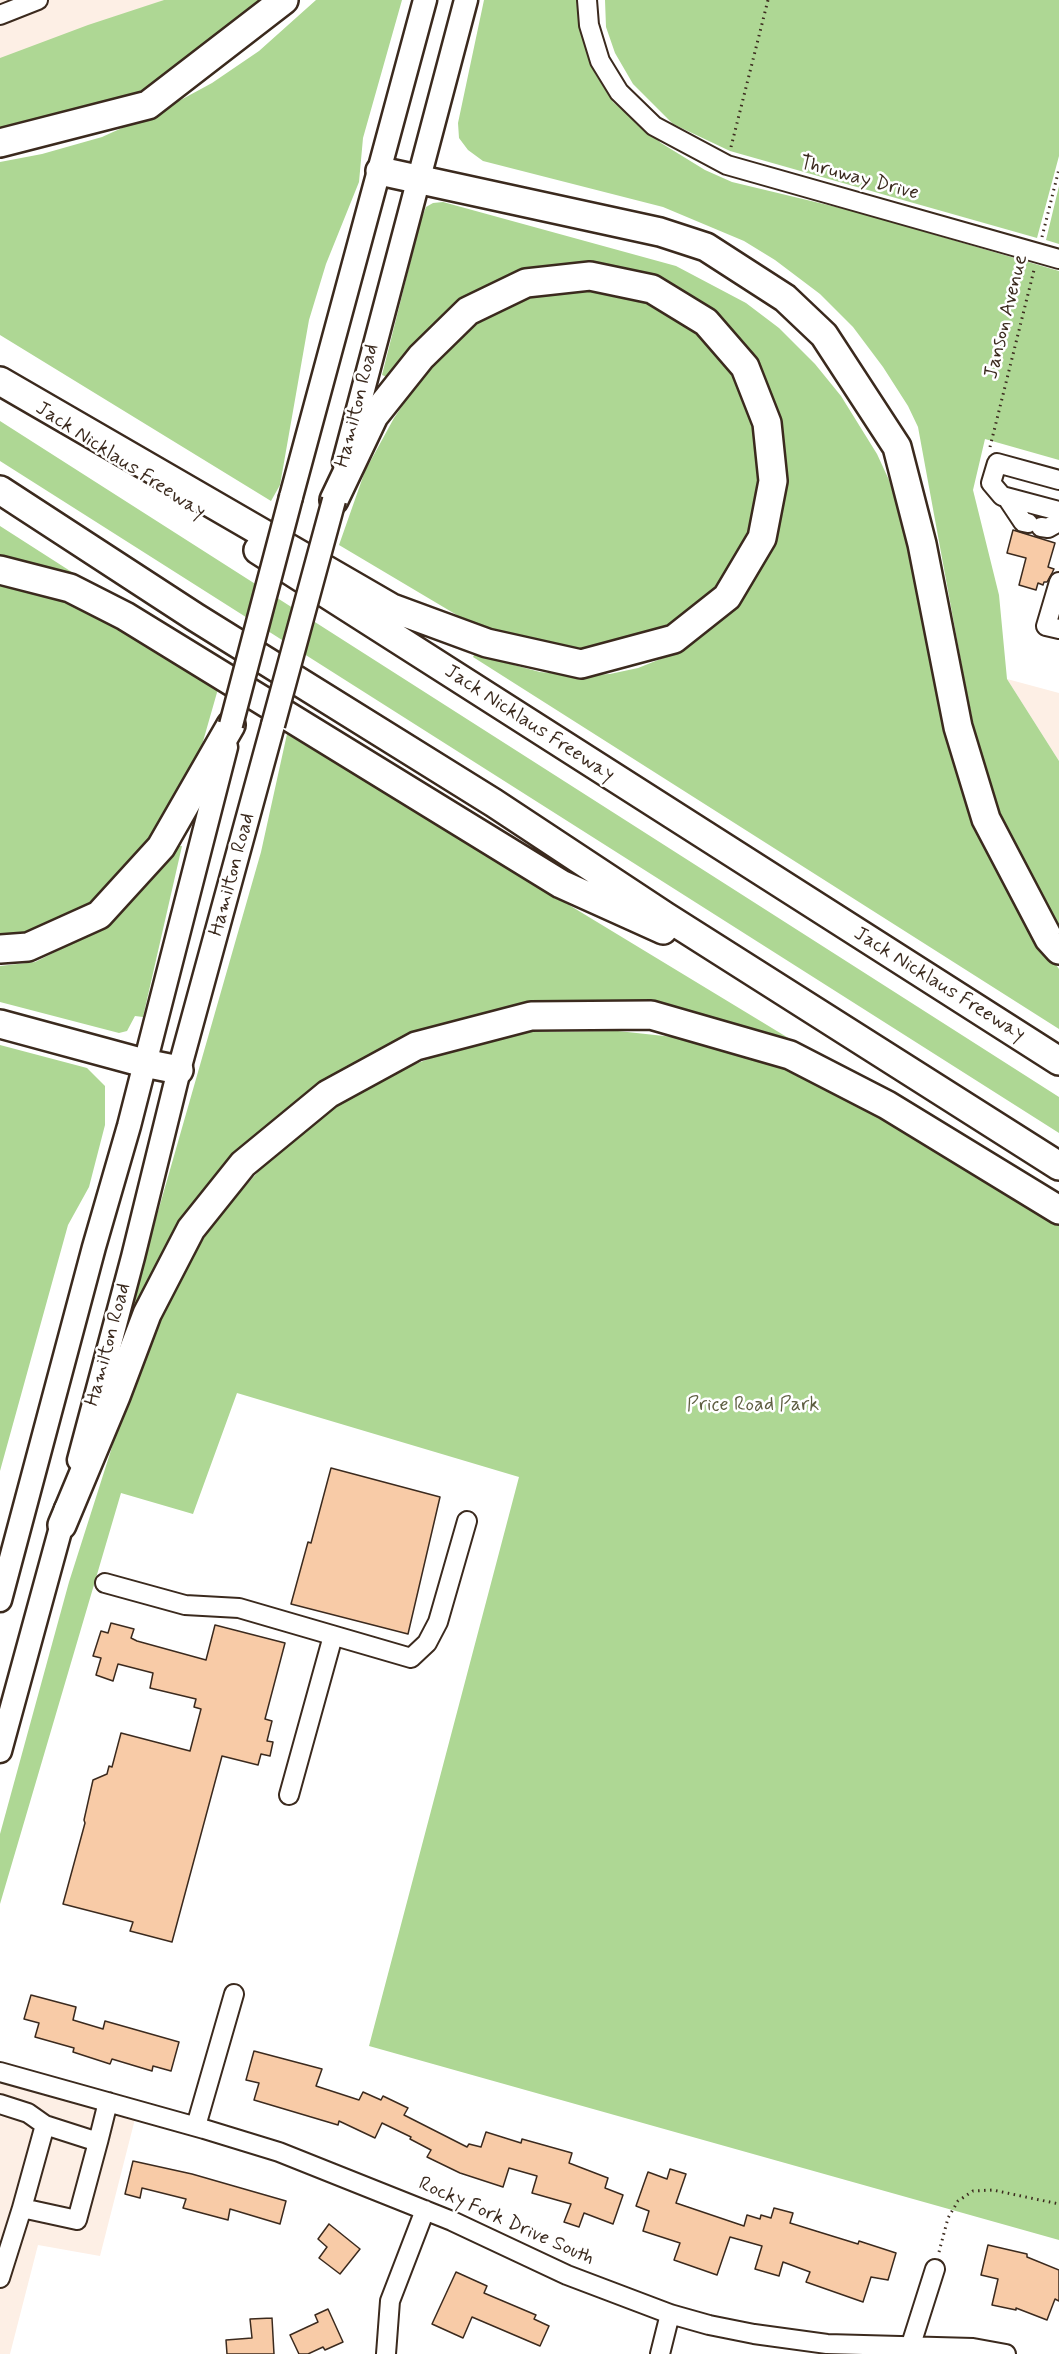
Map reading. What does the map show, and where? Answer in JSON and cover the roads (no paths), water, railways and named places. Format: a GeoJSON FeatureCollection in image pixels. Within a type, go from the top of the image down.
{"type":"FeatureCollection","features":[{"type":"Feature","properties":{"kind":"highway"},"geometry":{"type":"LineString","coordinates":[[0,143],[148,105],[284,0]]}},
{"type":"Feature","properties":{"kind":"highway"},"geometry":{"type":"LineString","coordinates":[[380,171],[660,232],[706,247],[785,298],[824,335],[897,447],[922,544],[958,727],[986,819],[1049,939],[1059,950]]}},
{"type":"Feature","properties":{"kind":"highway"},"geometry":{"type":"LineString","coordinates":[[0,383],[392,608],[487,643],[581,664],[674,639],[728,597],[762,538],[773,481],[767,423],[745,367],[706,322],[652,289],[590,276],[526,283],[468,311],[421,357],[374,416],[334,501]]}},
{"type":"Feature","properties":{"kind":"highway","name":"Jack Nicklaus Freeway"},"geometry":{"type":"LineString","coordinates":[[0,383],[1059,1061]]}},
{"type":"Feature","properties":{"kind":"highway"},"geometry":{"type":"LineString","coordinates":[[0,490],[195,617],[494,803],[750,970],[1059,1166]]}},
{"type":"Feature","properties":{"kind":"highway"},"geometry":{"type":"LineString","coordinates":[[0,570],[70,588],[125,616],[561,884],[750,970]]}},
{"type":"Feature","properties":{"kind":"highway"},"geometry":{"type":"LineString","coordinates":[[0,949],[28,947],[99,915],[161,847],[231,725]]}},
{"type":"Feature","properties":{"kind":"highway"},"geometry":{"type":"LineString","coordinates":[[62,1525],[116,1396],[147,1314],[191,1229],[243,1164],[328,1094],[416,1046],[531,1016],[651,1015],[790,1055],[887,1106],[1059,1210]]}},
{"type":"Feature","properties":{"kind":"highway"},"geometry":{"type":"LineString","coordinates":[[0,1024],[144,1063],[179,1070]]}},
{"type":"Feature","properties":{"kind":"main road","name":"Hamilton Road"},"geometry":{"type":"LineString","coordinates":[[0,1600],[94,1247],[129,1126],[231,725],[425,0]]}},
{"type":"Feature","properties":{"kind":"main road","name":"Hamilton Road"},"geometry":{"type":"LineString","coordinates":[[0,1751],[133,1257],[179,1070],[334,501],[466,0]]}},
{"type":"Feature","properties":{"kind":"street"},"geometry":{"type":"LineString","coordinates":[[0,15],[38,0]]}},
{"type":"Feature","properties":{"kind":"street","name":"Thruway Drive"},"geometry":{"type":"LineString","coordinates":[[587,0],[589,25],[600,61],[619,92],[654,126],[727,165],[1059,259]]}},
{"type":"Feature","properties":{"kind":"street"},"geometry":{"type":"LineString","coordinates":[[1059,480],[998,463],[991,483],[1002,496],[1059,511]]}},
{"type":"Feature","properties":{"kind":"street"},"geometry":{"type":"LineString","coordinates":[[1007,498],[1023,522],[1048,528],[1059,522]]}},
{"type":"Feature","properties":{"kind":"street"},"geometry":{"type":"LineString","coordinates":[[1053,627],[1059,582]]}},
{"type":"Feature","properties":{"kind":"street"},"geometry":{"type":"LineString","coordinates":[[105,1583],[185,1605],[238,1608],[411,1658],[427,1643],[438,1622],[467,1521]]}},
{"type":"Feature","properties":{"kind":"street"},"geometry":{"type":"LineString","coordinates":[[289,1795],[333,1636]]}},
{"type":"Feature","properties":{"kind":"street"},"geometry":{"type":"LineString","coordinates":[[196,2126],[234,1994]]}},
{"type":"Feature","properties":{"kind":"street","name":"Rocky Fork Drive South"},"geometry":{"type":"LineString","coordinates":[[0,2072],[196,2126],[279,2152],[425,2210],[567,2275],[670,2314],[709,2325],[826,2344],[908,2349],[973,2348],[1005,2354]]}},
{"type":"Feature","properties":{"kind":"street"},"geometry":{"type":"LineString","coordinates":[[22,2208],[77,2220],[108,2102]]}},
{"type":"Feature","properties":{"kind":"street"},"geometry":{"type":"LineString","coordinates":[[0,2104],[28,2113],[45,2125],[98,2142]]}},
{"type":"Feature","properties":{"kind":"street"},"geometry":{"type":"LineString","coordinates":[[0,2278],[45,2125]]}},
{"type":"Feature","properties":{"kind":"street"},"geometry":{"type":"LineString","coordinates":[[386,2354],[390,2301],[425,2210]]}},
{"type":"Feature","properties":{"kind":"street"},"geometry":{"type":"LineString","coordinates":[[908,2349],[935,2269]]}},
{"type":"Feature","properties":{"kind":"street"},"geometry":{"type":"LineString","coordinates":[[660,2354],[670,2314]]}},
{"type":"Feature","properties":{"kind":"park label","name":"Price Road Park"},"geometry":{"type":"Point","coordinates":[753,1406]}}]}
